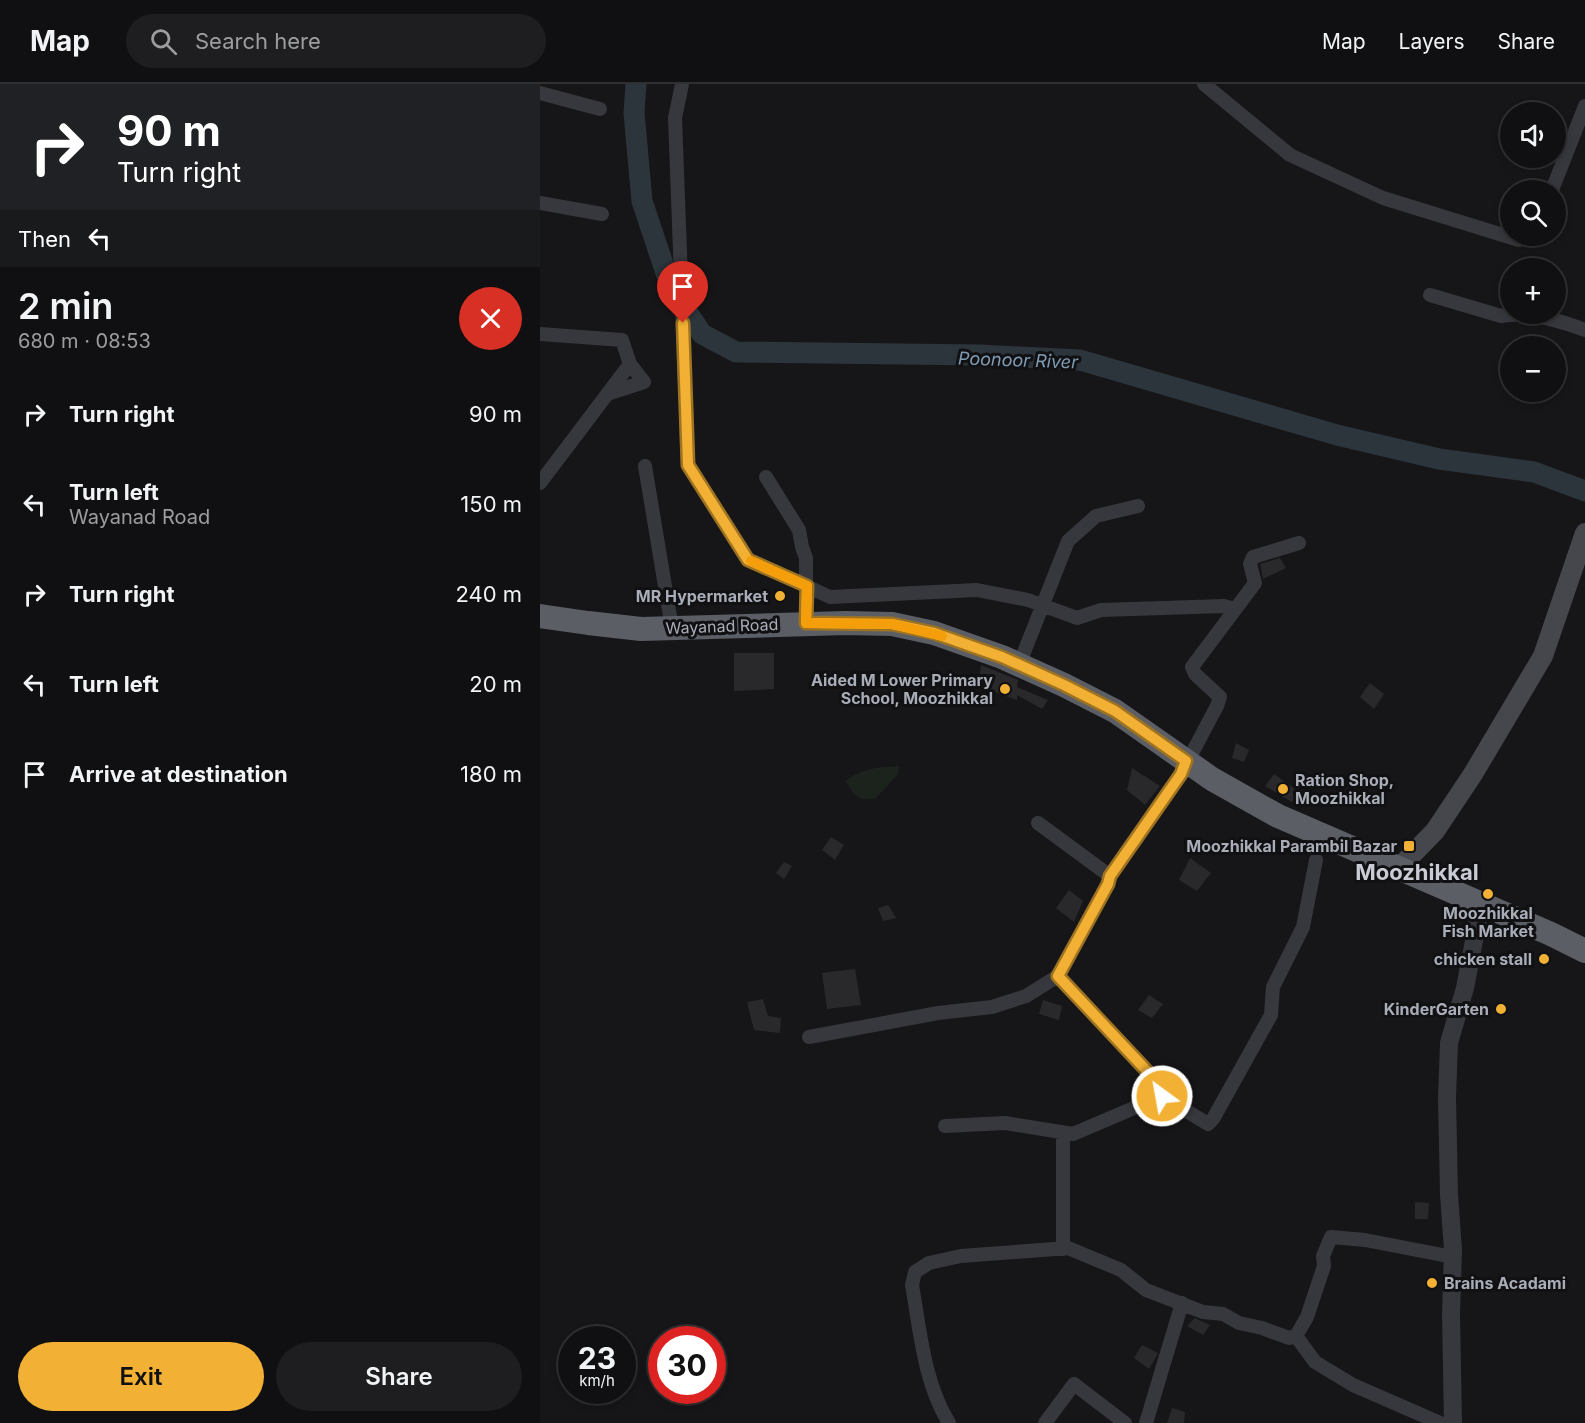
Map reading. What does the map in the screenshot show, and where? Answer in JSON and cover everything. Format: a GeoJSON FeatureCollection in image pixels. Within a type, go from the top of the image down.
{"type":"FeatureCollection","features":[{"type":"Feature","properties":{"kind":"highway","name":"Wayanad Road"},"geometry":{"type":"LineString","coordinates":[[540,616],[640,629],[806,623],[892,624],[934,633],[1019,665],[1115,711],[1212,779],[1278,816],[1585,951]]}},
{"type":"Feature","properties":{"kind":"main road"},"geometry":{"type":"LineString","coordinates":[[1398,869],[1435,831],[1473,774],[1543,656],[1585,533]]}},
{"type":"Feature","properties":{"kind":"street"},"geometry":{"type":"LineString","coordinates":[[682,84],[675,118],[688,465],[748,560],[830,597],[977,590],[1028,600],[1077,618],[1101,610],[1224,606],[1234,609]]}},
{"type":"Feature","properties":{"kind":"street"},"geometry":{"type":"LineString","coordinates":[[1204,84],[1290,155],[1383,198],[1500,234]]}},
{"type":"Feature","properties":{"kind":"street"},"geometry":{"type":"LineString","coordinates":[[540,93],[600,109]]}},
{"type":"Feature","properties":{"kind":"street"},"geometry":{"type":"LineString","coordinates":[[1556,180],[1585,106]]}},
{"type":"Feature","properties":{"kind":"street"},"geometry":{"type":"LineString","coordinates":[[540,203],[602,214]]}},
{"type":"Feature","properties":{"kind":"street"},"geometry":{"type":"LineString","coordinates":[[1430,295],[1501,316],[1556,319],[1585,330]]}},
{"type":"Feature","properties":{"kind":"street"},"geometry":{"type":"LineString","coordinates":[[540,334],[622,340],[630,364],[644,382],[607,394]]}},
{"type":"Feature","properties":{"kind":"street"},"geometry":{"type":"LineString","coordinates":[[540,483],[630,364]]}},
{"type":"Feature","properties":{"kind":"street"},"geometry":{"type":"LineString","coordinates":[[645,466],[672,628]]}},
{"type":"Feature","properties":{"kind":"street"},"geometry":{"type":"LineString","coordinates":[[766,477],[799,530],[806,558],[806,623]]}},
{"type":"Feature","properties":{"kind":"street"},"geometry":{"type":"LineString","coordinates":[[1019,665],[1068,541],[1096,516],[1138,506]]}},
{"type":"Feature","properties":{"kind":"street"},"geometry":{"type":"LineString","coordinates":[[809,1037],[938,1013],[992,1007],[1026,996],[1058,976],[1108,884],[1110,876],[1181,774],[1217,706],[1220,697],[1195,674],[1192,667],[1256,583],[1250,564],[1253,558],[1299,543]]}},
{"type":"Feature","properties":{"kind":"street"},"geometry":{"type":"LineString","coordinates":[[1038,823],[1110,876]]}},
{"type":"Feature","properties":{"kind":"street"},"geometry":{"type":"LineString","coordinates":[[1162,1096],[1208,1124],[1213,1119],[1271,1015],[1273,987],[1302,927],[1316,860]]}},
{"type":"Feature","properties":{"kind":"street"},"geometry":{"type":"LineString","coordinates":[[1453,1423],[1449,1043],[1465,988],[1481,904]]}},
{"type":"Feature","properties":{"kind":"street"},"geometry":{"type":"LineString","coordinates":[[1058,976],[1161,1086],[1162,1096]]}},
{"type":"Feature","properties":{"kind":"street"},"geometry":{"type":"LineString","coordinates":[[945,1126],[1005,1124],[1073,1134],[1162,1096]]}},
{"type":"Feature","properties":{"kind":"street"},"geometry":{"type":"LineString","coordinates":[[1063,1133],[1063,1249]]}},
{"type":"Feature","properties":{"kind":"street"},"geometry":{"type":"LineString","coordinates":[[949,1423],[941,1410],[926,1364],[912,1285],[915,1272],[928,1263],[961,1256],[1068,1248],[1121,1270],[1146,1290],[1203,1312],[1223,1314],[1239,1323],[1262,1328],[1289,1338],[1296,1336],[1307,1317],[1324,1266],[1323,1256],[1331,1238],[1365,1240],[1453,1257]]}},
{"type":"Feature","properties":{"kind":"street"},"geometry":{"type":"LineString","coordinates":[[1146,1423],[1182,1303]]}},
{"type":"Feature","properties":{"kind":"street"},"geometry":{"type":"LineString","coordinates":[[1296,1336],[1315,1362],[1353,1385],[1440,1423]]}},
{"type":"Feature","properties":{"kind":"street"},"geometry":{"type":"LineString","coordinates":[[1045,1423],[1074,1384],[1125,1423]]}},
{"type":"Feature","properties":{"kind":"shaded area"},"geometry":{"type":"Polygon","coordinates":[[[899,766],[898,774],[876,798],[857,797],[846,781],[865,771],[899,766]]]}},
{"type":"Feature","properties":{"kind":"building"},"geometry":{"type":"Polygon","coordinates":[[[1280,558],[1286,568],[1263,579],[1260,564],[1280,558]]]}},
{"type":"Feature","properties":{"kind":"building"},"geometry":{"type":"Polygon","coordinates":[[[734,653],[774,653],[774,689],[734,691],[734,653]]]}},
{"type":"Feature","properties":{"kind":"building"},"geometry":{"type":"Polygon","coordinates":[[[981,665],[1018,680],[1017,687],[1048,700],[1042,709],[1017,695],[1017,700],[978,686],[981,665]]]}},
{"type":"Feature","properties":{"kind":"building"},"geometry":{"type":"Polygon","coordinates":[[[1370,683],[1384,694],[1374,709],[1360,697],[1370,683]]]}},
{"type":"Feature","properties":{"kind":"building"},"geometry":{"type":"Polygon","coordinates":[[[1236,743],[1249,750],[1244,762],[1232,758],[1236,743]]]}},
{"type":"Feature","properties":{"kind":"building"},"geometry":{"type":"Polygon","coordinates":[[[1132,768],[1160,786],[1145,805],[1127,790],[1132,768]]]}},
{"type":"Feature","properties":{"kind":"building","name":"Ration Shop, Moozhikkal"},"geometry":{"type":"Polygon","coordinates":[[[1274,774],[1299,792],[1292,802],[1265,786],[1274,774]]]}},
{"type":"Feature","properties":{"kind":"building"},"geometry":{"type":"Polygon","coordinates":[[[831,837],[844,845],[835,860],[822,850],[831,837]]]}},
{"type":"Feature","properties":{"kind":"building"},"geometry":{"type":"Polygon","coordinates":[[[1190,858],[1211,873],[1197,891],[1179,880],[1190,858]]]}},
{"type":"Feature","properties":{"kind":"building"},"geometry":{"type":"Polygon","coordinates":[[[784,862],[792,866],[784,879],[776,873],[784,862]]]}},
{"type":"Feature","properties":{"kind":"building"},"geometry":{"type":"Polygon","coordinates":[[[1069,890],[1083,901],[1074,922],[1056,908],[1069,890]]]}},
{"type":"Feature","properties":{"kind":"building"},"geometry":{"type":"Polygon","coordinates":[[[888,905],[896,918],[883,921],[878,908],[888,905]]]}},
{"type":"Feature","properties":{"kind":"building"},"geometry":{"type":"Polygon","coordinates":[[[855,969],[861,1005],[827,1009],[822,973],[855,969]]]}},
{"type":"Feature","properties":{"kind":"building"},"geometry":{"type":"Polygon","coordinates":[[[1149,995],[1163,1004],[1152,1018],[1138,1010],[1149,995]]]}},
{"type":"Feature","properties":{"kind":"building"},"geometry":{"type":"Polygon","coordinates":[[[763,999],[768,1016],[781,1018],[780,1033],[754,1030],[747,1002],[763,999]]]}},
{"type":"Feature","properties":{"kind":"building"},"geometry":{"type":"Polygon","coordinates":[[[1043,1000],[1062,1006],[1059,1020],[1039,1014],[1043,1000]]]}},
{"type":"Feature","properties":{"kind":"building"},"geometry":{"type":"Polygon","coordinates":[[[1415,1202],[1429,1203],[1428,1219],[1415,1219],[1415,1202]]]}},
{"type":"Feature","properties":{"kind":"building"},"geometry":{"type":"Polygon","coordinates":[[[1195,1318],[1210,1325],[1203,1335],[1187,1326],[1195,1318]]]}},
{"type":"Feature","properties":{"kind":"building"},"geometry":{"type":"Polygon","coordinates":[[[1142,1345],[1158,1353],[1149,1369],[1134,1358],[1142,1345]]]}},
{"type":"Feature","properties":{"kind":"building"},"geometry":{"type":"Polygon","coordinates":[[[1172,1408],[1185,1412],[1184,1423],[1167,1423],[1172,1408]]]}},
{"type":"Feature","properties":{"kind":"waterway","name":"Poonoor River"},"geometry":{"type":"LineString","coordinates":[[636,84],[634,113],[642,201],[671,288],[702,334],[736,352],[980,355],[1080,360],[1337,435],[1439,459],[1534,472],[1585,491]]}},
{"type":"Feature","properties":{"kind":"slow traffic"},"geometry":{"type":"LineString","coordinates":[[751,561],[807,586],[806,623],[892,624],[942,636]]}},
{"type":"Feature","properties":{"kind":"place","name":"MR Hypermarket"},"geometry":{"type":"Point","coordinates":[780,596]}},
{"type":"Feature","properties":{"kind":"place","name":"Aided M Lower Primary School, Moozhikkal"},"geometry":{"type":"Point","coordinates":[1005,689]}},
{"type":"Feature","properties":{"kind":"place","name":"Ration Shop, Moozhikkal"},"geometry":{"type":"Point","coordinates":[1283,789]}},
{"type":"Feature","properties":{"kind":"place","name":"Moozhikkal Parambil Bazar"},"geometry":{"type":"Point","coordinates":[1409,846]}},
{"type":"Feature","properties":{"kind":"place","name":"Moozhikkal Fish Market"},"geometry":{"type":"Point","coordinates":[1488,894]}},
{"type":"Feature","properties":{"kind":"place","name":"chicken stall"},"geometry":{"type":"Point","coordinates":[1544,959]}},
{"type":"Feature","properties":{"kind":"place","name":"KinderGarten"},"geometry":{"type":"Point","coordinates":[1501,1009]}},
{"type":"Feature","properties":{"kind":"place","name":"Brains Acadami"},"geometry":{"type":"Point","coordinates":[1432,1283]}},
{"type":"Feature","properties":{"kind":"district","name":"Moozhikkal"},"geometry":{"type":"Point","coordinates":[1417,872]}},
{"type":"Feature","properties":{"kind":"route"},"geometry":{"type":"LineString","coordinates":[[683,323],[688,465],[748,560],[807,586],[806,623],[892,624],[934,633],[1002,657],[1115,711],[1186,761],[1181,774],[1110,876],[1108,884],[1058,976],[1161,1086],[1162,1096]]}}]}
